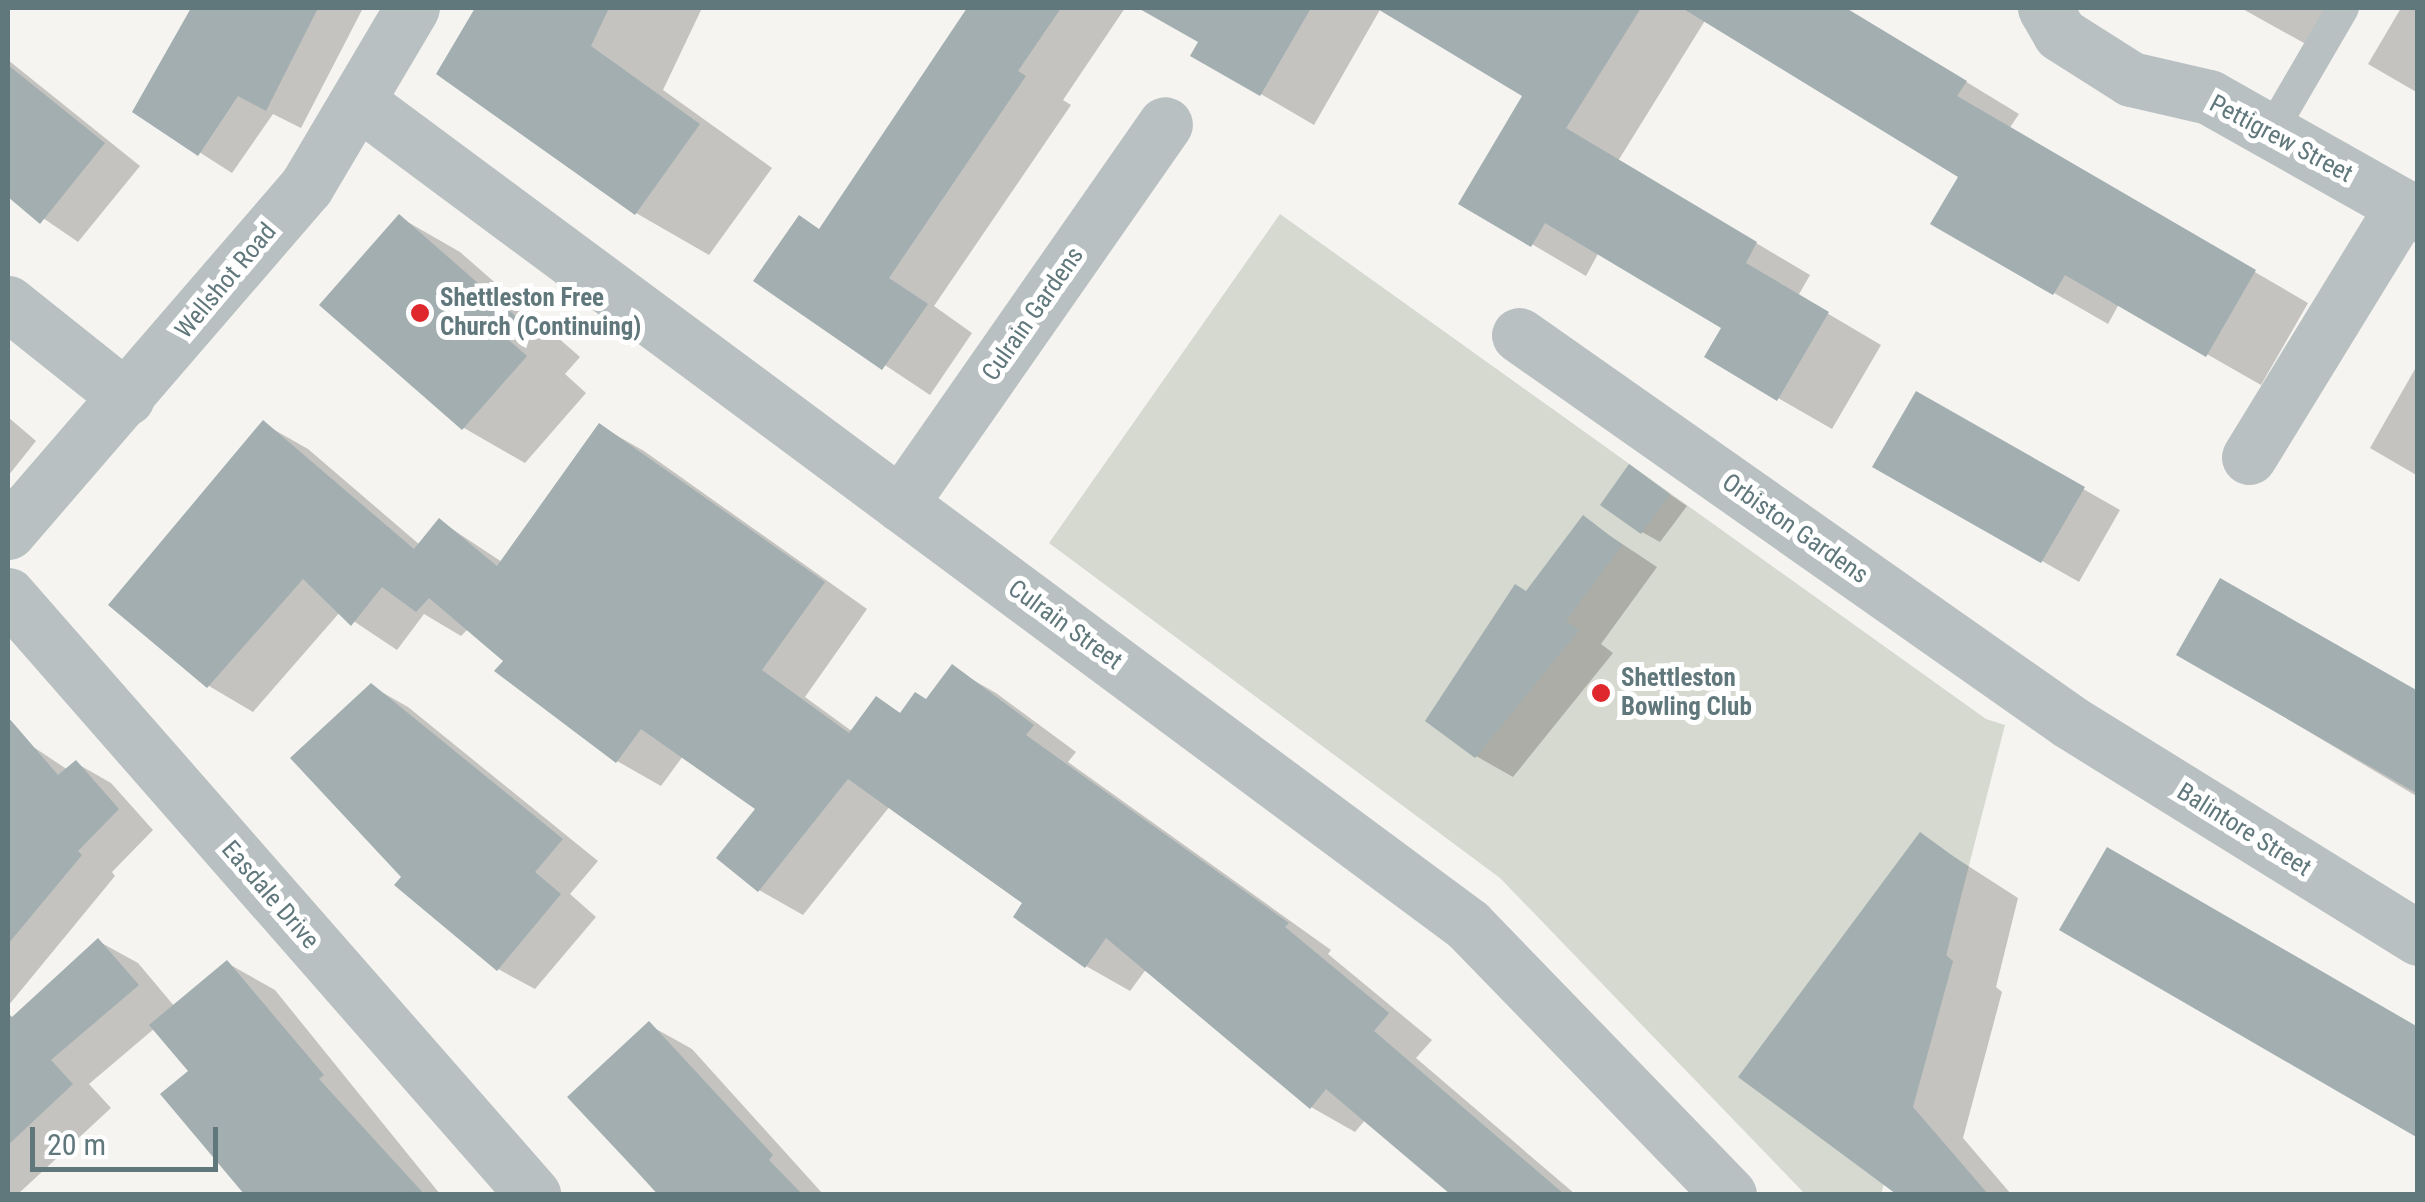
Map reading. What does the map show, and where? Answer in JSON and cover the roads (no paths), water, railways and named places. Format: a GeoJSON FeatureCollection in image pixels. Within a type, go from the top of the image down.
{"type":"FeatureCollection","features":[{"type":"Feature","properties":{"kind":"street","name":"Wellshot Road"},"geometry":{"type":"LineString","coordinates":[[8,532],[306,186],[360,103],[412,8]]}},
{"type":"Feature","properties":{"kind":"street","name":"Pettigrew Street"},"geometry":{"type":"LineString","coordinates":[[2045,8],[2060,34],[2131,78],[2210,97],[2410,211]]}},
{"type":"Feature","properties":{"kind":"street","name":"Culrain Street"},"geometry":{"type":"LineString","coordinates":[[360,103],[1468,925],[1729,1194]]}},
{"type":"Feature","properties":{"kind":"street","name":"Culrain Gardens"},"geometry":{"type":"LineString","coordinates":[[900,504],[1165,124]]}},
{"type":"Feature","properties":{"kind":"street"},"geometry":{"type":"LineString","coordinates":[[2250,458],[2410,211]]}},
{"type":"Feature","properties":{"kind":"street"},"geometry":{"type":"LineString","coordinates":[[8,304],[127,398]]}},
{"type":"Feature","properties":{"kind":"street","name":"Orbiston Gardens"},"geometry":{"type":"LineString","coordinates":[[1520,335],[2070,722]]}},
{"type":"Feature","properties":{"kind":"street","name":"Easdale Drive"},"geometry":{"type":"LineString","coordinates":[[8,594],[533,1194]]}},
{"type":"Feature","properties":{"kind":"street","name":"Balintore Street"},"geometry":{"type":"LineString","coordinates":[[2070,722],[2418,938]]}},
{"type":"Feature","properties":{"kind":"lane"},"geometry":{"type":"LineString","coordinates":[[2272,130],[2343,8]]}},
{"type":"Feature","properties":{"kind":"place","name":"Shettleston Free Church (Continuing)"},"geometry":{"type":"Point","coordinates":[420,313]}},
{"type":"Feature","properties":{"kind":"place","name":"Shettleston Bowling Club"},"geometry":{"type":"Point","coordinates":[1601,693]}}]}
